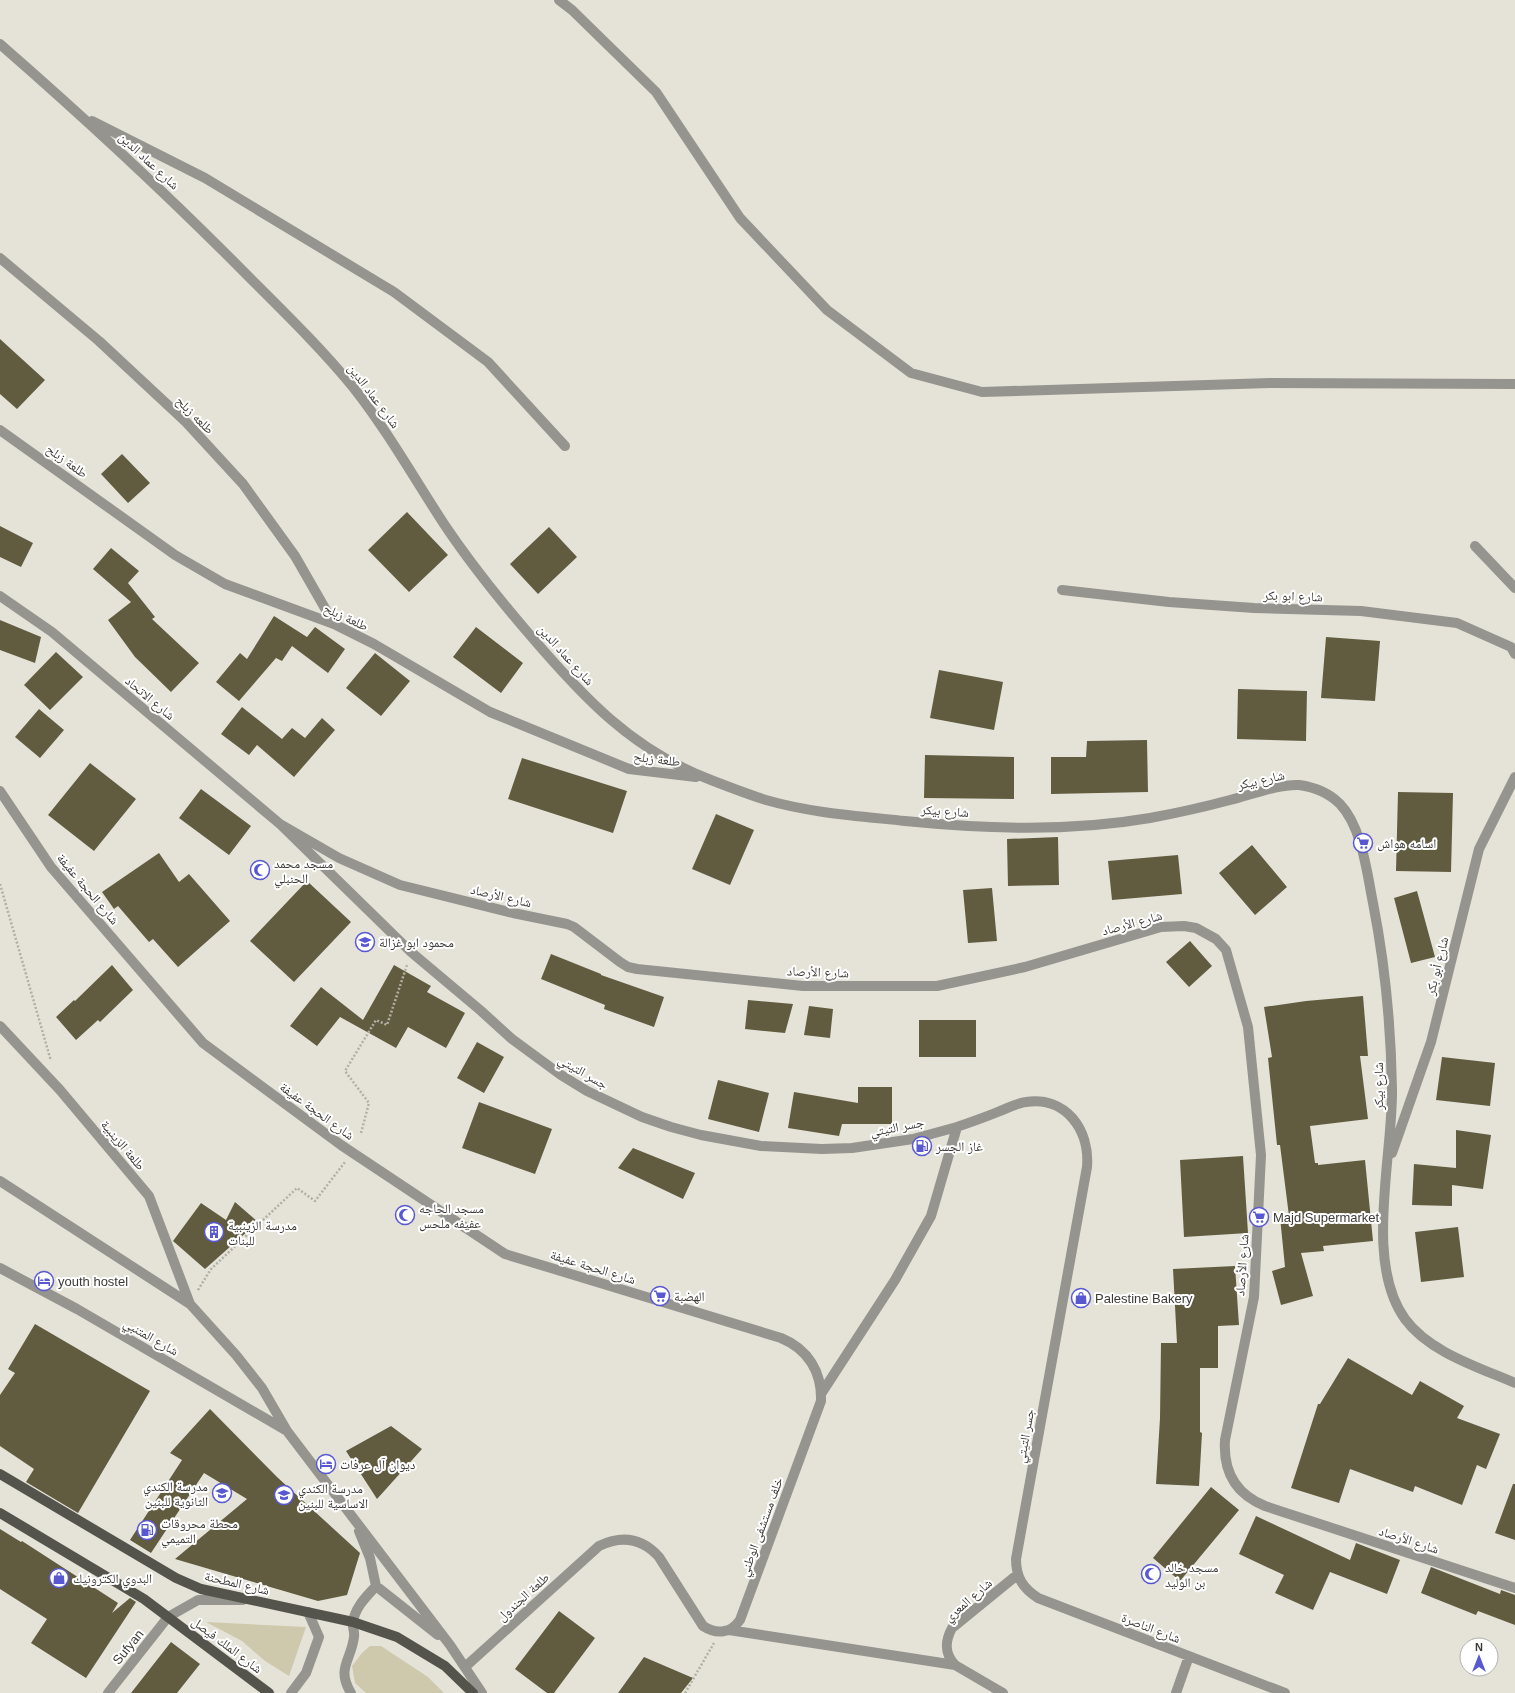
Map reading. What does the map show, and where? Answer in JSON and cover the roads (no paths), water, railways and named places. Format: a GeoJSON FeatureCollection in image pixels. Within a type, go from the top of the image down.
{"type":"FeatureCollection","features":[{"type":"Feature","properties":{"kind":"main road","name":"شارع المطحنة"},"geometry":{"type":"LineString","coordinates":[[0,1474],[176,1578],[202,1589],[353,1622]]}},
{"type":"Feature","properties":{"kind":"main road"},"geometry":{"type":"LineString","coordinates":[[0,1513],[144,1599],[168,1617]]}},
{"type":"Feature","properties":{"kind":"main road","name":"شارع الملك فيصل"},"geometry":{"type":"LineString","coordinates":[[168,1617],[269,1693]]}},
{"type":"Feature","properties":{"kind":"main road"},"geometry":{"type":"LineString","coordinates":[[353,1622],[397,1637],[428,1655],[445,1666],[473,1693]]}},
{"type":"Feature","properties":{"kind":"street"},"geometry":{"type":"LineString","coordinates":[[559,0],[572,10],[656,92],[740,218],[827,310],[911,373],[982,392],[1270,382],[1515,384]]}},
{"type":"Feature","properties":{"kind":"street","name":"شارع عماد الدين"},"geometry":{"type":"LineString","coordinates":[[0,44],[82,115],[202,229],[303,332],[352,387],[384,430],[447,528],[487,585],[571,683],[601,712],[630,736],[660,756],[703,777]]}},
{"type":"Feature","properties":{"kind":"street"},"geometry":{"type":"LineString","coordinates":[[82,115],[205,178],[394,292],[488,362],[565,446]]}},
{"type":"Feature","properties":{"kind":"street","name":"طلعه زبلح"},"geometry":{"type":"LineString","coordinates":[[0,258],[99,341],[186,422],[238,479],[295,556],[334,624]]}},
{"type":"Feature","properties":{"kind":"street","name":"طلعة زبلح"},"geometry":{"type":"LineString","coordinates":[[0,430],[175,555],[224,584],[334,624],[374,644],[490,712],[629,769],[703,777]]}},
{"type":"Feature","properties":{"kind":"street"},"geometry":{"type":"LineString","coordinates":[[1475,546],[1515,588]]}},
{"type":"Feature","properties":{"kind":"street","name":"شارع ابو بكر"},"geometry":{"type":"LineString","coordinates":[[1062,590],[1169,602],[1254,608],[1361,612],[1457,623],[1510,647],[1515,654]]}},
{"type":"Feature","properties":{"kind":"street","name":"شارع الاتحاد"},"geometry":{"type":"LineString","coordinates":[[0,596],[52,632],[280,824]]}},
{"type":"Feature","properties":{"kind":"street","name":"شارع بيكر"},"geometry":{"type":"LineString","coordinates":[[703,777],[766,800],[825,812],[946,825],[1017,828],[1079,827],[1147,818],[1220,803],[1287,785],[1304,785],[1325,792],[1343,806],[1355,826],[1365,864],[1377,926],[1386,986],[1392,1098],[1383,1238],[1386,1273],[1389,1286],[1397,1306],[1409,1325],[1425,1340],[1437,1348],[1515,1383]]}},
{"type":"Feature","properties":{"kind":"street","name":"شارع أبو بكر"},"geometry":{"type":"LineString","coordinates":[[1388,1164],[1432,1042],[1479,849],[1515,777]]}},
{"type":"Feature","properties":{"kind":"street","name":"شارع الحجة عفيفة"},"geometry":{"type":"LineString","coordinates":[[0,791],[51,867],[203,1043],[353,1153],[505,1254],[716,1318]]}},
{"type":"Feature","properties":{"kind":"street","name":"جسر التيتي"},"geometry":{"type":"LineString","coordinates":[[280,824],[361,901],[411,952],[512,1039],[561,1075],[614,1104],[671,1127],[731,1142],[768,1147],[822,1149],[883,1144],[913,1139],[958,1127],[1013,1105],[1025,1102],[1046,1103],[1065,1112],[1073,1118],[1079,1127],[1087,1146],[1087,1167],[1016,1560],[1017,1575]]}},
{"type":"Feature","properties":{"kind":"street","name":"شارع الأرصاد"},"geometry":{"type":"LineString","coordinates":[[280,824],[338,858],[400,885],[513,913],[567,924],[574,927],[620,962],[628,967],[637,969],[803,986],[937,986],[1025,967],[1161,927],[1184,926],[1206,933],[1226,950],[1248,1027],[1261,1155],[1254,1297],[1225,1440],[1225,1461],[1228,1472],[1240,1490],[1248,1497],[1265,1506],[1515,1588]]}},
{"type":"Feature","properties":{"kind":"street","name":"طلعة الزينبية"},"geometry":{"type":"LineString","coordinates":[[0,1026],[60,1090],[148,1196],[190,1304]]}},
{"type":"Feature","properties":{"kind":"street"},"geometry":{"type":"LineString","coordinates":[[821,1394],[895,1280],[931,1216],[958,1127]]}},
{"type":"Feature","properties":{"kind":"street"},"geometry":{"type":"LineString","coordinates":[[0,1181],[190,1304],[262,1388],[287,1431],[450,1645],[482,1693]]}},
{"type":"Feature","properties":{"kind":"street","name":"شارع المتنبي"},"geometry":{"type":"LineString","coordinates":[[0,1268],[76,1309],[287,1431]]}},
{"type":"Feature","properties":{"kind":"street","name":"خلف مستشفى الوطني"},"geometry":{"type":"LineString","coordinates":[[716,1318],[781,1338],[797,1347],[812,1362],[817,1372],[821,1394],[821,1401],[740,1620],[736,1626],[725,1631]]}},
{"type":"Feature","properties":{"kind":"street"},"geometry":{"type":"LineString","coordinates":[[299,1447],[354,1519],[370,1558],[376,1586],[450,1645]]}},
{"type":"Feature","properties":{"kind":"street","name":"طلعة الجندول"},"geometry":{"type":"LineString","coordinates":[[465,1667],[599,1546],[608,1541],[623,1539],[638,1541],[652,1549],[659,1557],[703,1626],[709,1630],[725,1631]]}},
{"type":"Feature","properties":{"kind":"street","name":"شارع الناصرة"},"geometry":{"type":"LineString","coordinates":[[1017,1575],[1027,1590],[1038,1598],[1285,1693]]}},
{"type":"Feature","properties":{"kind":"street","name":"شارع المعري"},"geometry":{"type":"LineString","coordinates":[[955,1665],[950,1660],[946,1648],[946,1638],[952,1628],[1017,1575]]}},
{"type":"Feature","properties":{"kind":"street"},"geometry":{"type":"LineString","coordinates":[[351,1693],[346,1684],[344,1665],[355,1636],[353,1622],[360,1604],[376,1586]]}},
{"type":"Feature","properties":{"kind":"street"},"geometry":{"type":"LineString","coordinates":[[168,1617],[198,1600],[252,1600]]}},
{"type":"Feature","properties":{"kind":"street"},"geometry":{"type":"LineString","coordinates":[[291,1693],[306,1673],[319,1637],[308,1612]]}},
{"type":"Feature","properties":{"kind":"street","name":"Sufyan"},"geometry":{"type":"LineString","coordinates":[[108,1693],[168,1617]]}},
{"type":"Feature","properties":{"kind":"street"},"geometry":{"type":"LineString","coordinates":[[725,1631],[955,1665],[1003,1693]]}},
{"type":"Feature","properties":{"kind":"street"},"geometry":{"type":"LineString","coordinates":[[1176,1693],[1189,1656]]}},
{"type":"Feature","properties":{"kind":"place","name":"اسامه هواش"},"geometry":{"type":"Point","coordinates":[1363,843]}},
{"type":"Feature","properties":{"kind":"place","name":"مسجد محمد الحنبلي"},"geometry":{"type":"Point","coordinates":[260,870]}},
{"type":"Feature","properties":{"kind":"place","name":"محمود ابو غزالة"},"geometry":{"type":"Point","coordinates":[365,942]}},
{"type":"Feature","properties":{"kind":"place","name":"غاز الجسر"},"geometry":{"type":"Point","coordinates":[922,1146]}},
{"type":"Feature","properties":{"kind":"place","name":"مسجد الحاجه عفيفه ملحس"},"geometry":{"type":"Point","coordinates":[405,1215]}},
{"type":"Feature","properties":{"kind":"place","name":"Majd Supermarket"},"geometry":{"type":"Point","coordinates":[1259,1217]}},
{"type":"Feature","properties":{"kind":"place","name":"مدرسة الزينبية للبنات"},"geometry":{"type":"Point","coordinates":[214,1232]}},
{"type":"Feature","properties":{"kind":"place","name":"youth hostel"},"geometry":{"type":"Point","coordinates":[44,1281]}},
{"type":"Feature","properties":{"kind":"place","name":"الهضبة"},"geometry":{"type":"Point","coordinates":[660,1296]}},
{"type":"Feature","properties":{"kind":"place","name":"Palestine Bakery"},"geometry":{"type":"Point","coordinates":[1081,1298]}},
{"type":"Feature","properties":{"kind":"place","name":"ديوان آل عرفات"},"geometry":{"type":"Point","coordinates":[326,1464]}},
{"type":"Feature","properties":{"kind":"place","name":"مدرسة الكندي الثانوية للبنين"},"geometry":{"type":"Point","coordinates":[222,1493]}},
{"type":"Feature","properties":{"kind":"place","name":"مدرسة الكندي الاساسية للبنين"},"geometry":{"type":"Point","coordinates":[284,1495]}},
{"type":"Feature","properties":{"kind":"place","name":"محطة محروقات التميمي"},"geometry":{"type":"Point","coordinates":[147,1530]}},
{"type":"Feature","properties":{"kind":"place","name":"مسجد خالد بن الوليد"},"geometry":{"type":"Point","coordinates":[1151,1574]}},
{"type":"Feature","properties":{"kind":"place","name":"البدوي الكترونيك"},"geometry":{"type":"Point","coordinates":[59,1578]}}]}
